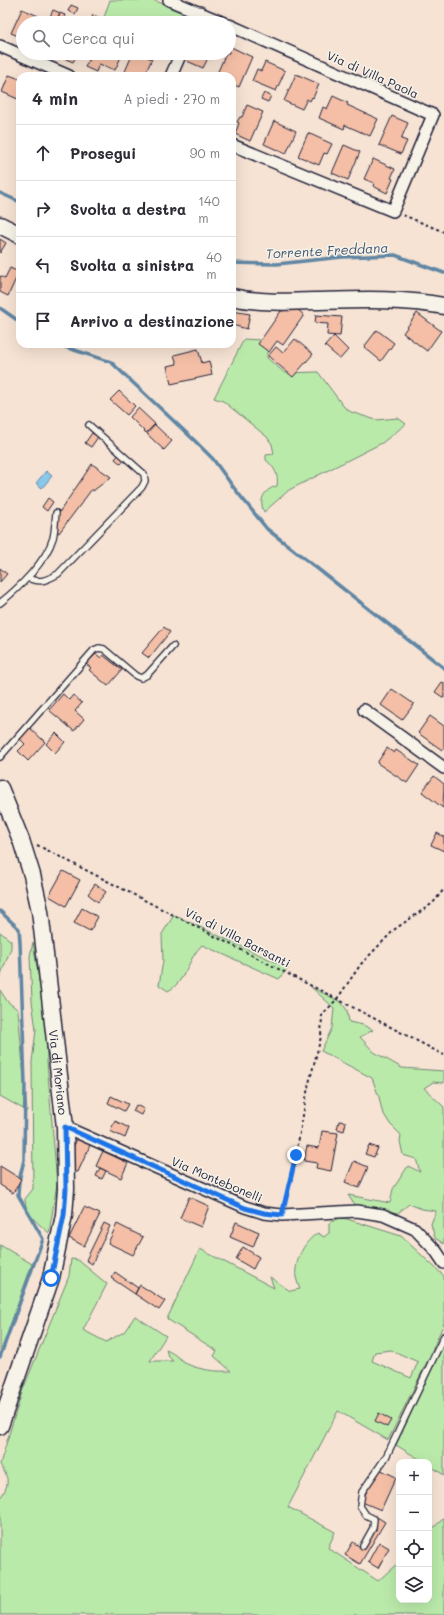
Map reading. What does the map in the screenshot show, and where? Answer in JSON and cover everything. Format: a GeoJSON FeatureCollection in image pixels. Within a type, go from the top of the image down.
{"type":"FeatureCollection","features":[{"type":"Feature","properties":{"kind":"main road"},"geometry":{"type":"LineString","coordinates":[[0,225],[16,233]]}},
{"type":"Feature","properties":{"kind":"main road"},"geometry":{"type":"LineString","coordinates":[[236,297],[281,302],[390,300],[428,303],[444,306]]}},
{"type":"Feature","properties":{"kind":"main road","name":"Via di Moriano"},"geometry":{"type":"LineString","coordinates":[[0,788],[21,840],[32,875],[40,911],[65,1127],[66,1189],[64,1215],[58,1251],[43,1304],[0,1426]]}},
{"type":"Feature","properties":{"kind":"street"},"geometry":{"type":"LineString","coordinates":[[169,0],[209,16]]}},
{"type":"Feature","properties":{"kind":"street"},"geometry":{"type":"LineString","coordinates":[[198,16],[200,12]]}},
{"type":"Feature","properties":{"kind":"street","name":"Via di Villa Paola"},"geometry":{"type":"LineString","coordinates":[[236,28],[433,115],[393,211]]}},
{"type":"Feature","properties":{"kind":"street"},"geometry":{"type":"LineString","coordinates":[[0,46],[16,53]]}},
{"type":"Feature","properties":{"kind":"street"},"geometry":{"type":"LineString","coordinates":[[32,60],[60,72]]}},
{"type":"Feature","properties":{"kind":"street"},"geometry":{"type":"LineString","coordinates":[[173,72],[178,60]]}},
{"type":"Feature","properties":{"kind":"street"},"geometry":{"type":"LineString","coordinates":[[236,147],[393,211]]}},
{"type":"Feature","properties":{"kind":"street"},"geometry":{"type":"LineString","coordinates":[[364,710],[444,768]]}},
{"type":"Feature","properties":{"kind":"street","name":"Via Montebonelli"},"geometry":{"type":"LineString","coordinates":[[65,1127],[245,1208],[264,1213],[282,1215],[357,1211],[382,1215],[415,1229],[436,1251],[444,1263]]}},
{"type":"Feature","properties":{"kind":"lane"},"geometry":{"type":"LineString","coordinates":[[27,578],[37,581],[47,580],[58,574],[142,487],[146,481],[144,474],[89,425]]}},
{"type":"Feature","properties":{"kind":"lane"},"geometry":{"type":"LineString","coordinates":[[0,603],[34,570],[50,545],[53,537],[56,513]]}},
{"type":"Feature","properties":{"kind":"lane"},"geometry":{"type":"LineString","coordinates":[[0,758],[94,650],[99,648],[104,649],[136,676],[141,678],[147,675],[173,646]]}},
{"type":"Feature","properties":{"kind":"lane"},"geometry":{"type":"LineString","coordinates":[[364,1546],[373,1528],[374,1519],[366,1515],[360,1506],[362,1492],[386,1457],[444,1336]]}},
{"type":"Feature","properties":{"kind":"path"},"geometry":{"type":"LineString","coordinates":[[393,211],[444,232]]}},
{"type":"Feature","properties":{"kind":"path","name":"Via di Villa Barsanti"},"geometry":{"type":"LineString","coordinates":[[21,840],[36,844],[337,998],[444,1055]]}},
{"type":"Feature","properties":{"kind":"path"},"geometry":{"type":"LineString","coordinates":[[282,1215],[296,1155],[308,1088],[321,1037],[322,1015],[337,998],[362,964],[395,929],[433,903],[444,889]]}},
{"type":"Feature","properties":{"kind":"green space"},"geometry":{"type":"Polygon","coordinates":[[[110,0],[153,0],[182,11],[180,16],[104,16],[110,0]]]}},
{"type":"Feature","properties":{"kind":"green space"},"geometry":{"type":"Polygon","coordinates":[[[244,339],[260,340],[267,344],[267,358],[285,373],[318,372],[344,407],[351,412],[376,420],[398,418],[406,424],[382,443],[289,490],[264,512],[262,507],[262,499],[264,495],[273,487],[277,486],[275,471],[266,460],[266,455],[274,454],[272,444],[267,437],[223,401],[214,398],[244,339]]]}},
{"type":"Feature","properties":{"kind":"green space"},"geometry":{"type":"Polygon","coordinates":[[[174,915],[288,968],[279,979],[202,945],[197,950],[179,982],[168,991],[159,985],[163,961],[162,934],[174,915]]]}},
{"type":"Feature","properties":{"kind":"green space"},"geometry":{"type":"Polygon","coordinates":[[[0,932],[11,941],[11,948],[0,977],[0,932]]]}},
{"type":"Feature","properties":{"kind":"green space"},"geometry":{"type":"Polygon","coordinates":[[[33,942],[46,1024],[47,1062],[57,1184],[49,1233],[30,1214],[27,1209],[25,1199],[33,1189],[32,1062],[36,1030],[32,1001],[30,956],[33,942]]]}},
{"type":"Feature","properties":{"kind":"green space"},"geometry":{"type":"Polygon","coordinates":[[[311,987],[341,1002],[347,1010],[349,1022],[363,1025],[373,1030],[360,1037],[374,1052],[402,1068],[444,1071],[444,1083],[433,1082],[424,1088],[444,1107],[444,1244],[435,1238],[431,1224],[436,1211],[422,1209],[409,1204],[398,1213],[356,1207],[348,1195],[390,1203],[393,1189],[408,1166],[420,1172],[416,1159],[403,1155],[400,1141],[401,1135],[390,1124],[382,1111],[372,1078],[321,1051],[332,1028],[334,1008],[311,987]]]}},
{"type":"Feature","properties":{"kind":"green space"},"geometry":{"type":"Polygon","coordinates":[[[0,990],[7,1001],[18,1010],[27,1111],[0,1096],[0,990]]]}},
{"type":"Feature","properties":{"kind":"green space"},"geometry":{"type":"Polygon","coordinates":[[[340,1218],[401,1236],[444,1276],[444,1323],[429,1358],[388,1440],[338,1411],[288,1507],[335,1532],[328,1548],[378,1581],[396,1565],[396,1603],[432,1603],[432,1529],[444,1518],[444,1615],[0,1615],[0,1498],[6,1489],[7,1480],[0,1464],[22,1392],[69,1276],[71,1259],[78,1260],[107,1284],[83,1330],[106,1342],[124,1332],[135,1316],[166,1336],[150,1361],[173,1361],[168,1356],[166,1350],[173,1353],[187,1364],[197,1368],[231,1371],[214,1356],[217,1351],[167,1319],[200,1249],[274,1288],[270,1277],[290,1291],[300,1289],[296,1277],[296,1271],[301,1252],[305,1246],[313,1236],[318,1233],[324,1237],[329,1233],[329,1223],[340,1218]],[[391,1350],[375,1352],[372,1361],[411,1378],[418,1362],[391,1350]]]}},
{"type":"Feature","properties":{"kind":"green space"},"geometry":{"type":"Polygon","coordinates":[[[0,1245],[32,1264],[0,1354],[0,1245]]]}},
{"type":"Feature","properties":{"kind":"green space"},"geometry":{"type":"Polygon","coordinates":[[[444,1344],[444,1475],[432,1467],[432,1459],[419,1459],[396,1445],[444,1344]]]}},
{"type":"Feature","properties":{"kind":"water"},"geometry":{"type":"Polygon","coordinates":[[[46,471],[52,476],[42,488],[36,483],[46,471]]]}},
{"type":"Feature","properties":{"kind":"building"},"geometry":{"type":"Polygon","coordinates":[[[71,5],[78,8],[75,14],[68,11],[71,5]]]}},
{"type":"Feature","properties":{"kind":"building"},"geometry":{"type":"Polygon","coordinates":[[[22,9],[38,16],[19,16],[22,9]]]}},
{"type":"Feature","properties":{"kind":"building"},"geometry":{"type":"Polygon","coordinates":[[[53,10],[60,13],[58,16],[50,16],[53,10]]]}},
{"type":"Feature","properties":{"kind":"building"},"geometry":{"type":"Polygon","coordinates":[[[60,13],[65,15],[65,16],[58,16],[60,13]]]}},
{"type":"Feature","properties":{"kind":"building"},"geometry":{"type":"Polygon","coordinates":[[[16,22],[16,35],[11,33],[16,22]]]}},
{"type":"Feature","properties":{"kind":"building"},"geometry":{"type":"Polygon","coordinates":[[[236,49],[252,57],[239,87],[236,86],[236,72],[218,72],[223,60],[236,60],[236,49]]]}},
{"type":"Feature","properties":{"kind":"building"},"geometry":{"type":"Polygon","coordinates":[[[88,60],[120,60],[115,70],[99,64],[96,72],[85,67],[88,60]]]}},
{"type":"Feature","properties":{"kind":"building"},"geometry":{"type":"Polygon","coordinates":[[[130,60],[152,60],[146,72],[125,72],[130,60]]]}},
{"type":"Feature","properties":{"kind":"building"},"geometry":{"type":"Polygon","coordinates":[[[188,60],[207,60],[203,68],[188,60]]]}},
{"type":"Feature","properties":{"kind":"building"},"geometry":{"type":"Polygon","coordinates":[[[265,62],[285,71],[276,91],[252,81],[257,69],[261,71],[265,62]]]}},
{"type":"Feature","properties":{"kind":"building"},"geometry":{"type":"Polygon","coordinates":[[[296,74],[319,84],[313,98],[312,97],[310,101],[307,99],[302,109],[284,101],[296,74]]]}},
{"type":"Feature","properties":{"kind":"building"},"geometry":{"type":"Polygon","coordinates":[[[9,75],[16,78],[16,98],[2,92],[9,75]]]}},
{"type":"Feature","properties":{"kind":"building"},"geometry":{"type":"Polygon","coordinates":[[[264,93],[271,96],[268,102],[261,99],[264,93]]]}},
{"type":"Feature","properties":{"kind":"building"},"geometry":{"type":"Polygon","coordinates":[[[333,96],[348,103],[347,105],[378,119],[370,136],[345,125],[344,129],[319,118],[323,107],[327,109],[333,96]]]}},
{"type":"Feature","properties":{"kind":"building"},"geometry":{"type":"Polygon","coordinates":[[[247,105],[263,112],[250,141],[236,134],[239,123],[237,122],[240,117],[242,117],[247,105]]]}},
{"type":"Feature","properties":{"kind":"building"},"geometry":{"type":"Polygon","coordinates":[[[392,116],[408,123],[401,139],[407,141],[401,154],[379,145],[392,116]]]}},
{"type":"Feature","properties":{"kind":"building"},"geometry":{"type":"Polygon","coordinates":[[[274,121],[296,131],[286,154],[264,144],[274,121]]]}},
{"type":"Feature","properties":{"kind":"building"},"geometry":{"type":"Polygon","coordinates":[[[308,133],[332,144],[327,154],[324,153],[319,165],[298,156],[308,133]]]}},
{"type":"Feature","properties":{"kind":"building"},"geometry":{"type":"Polygon","coordinates":[[[344,145],[360,152],[348,180],[332,173],[344,145]]]}},
{"type":"Feature","properties":{"kind":"building"},"geometry":{"type":"Polygon","coordinates":[[[373,159],[395,169],[391,178],[393,179],[387,193],[373,186],[374,183],[364,179],[373,159]]]}},
{"type":"Feature","properties":{"kind":"building"},"geometry":{"type":"Polygon","coordinates":[[[0,239],[6,243],[0,253],[0,239]]]}},
{"type":"Feature","properties":{"kind":"building"},"geometry":{"type":"Polygon","coordinates":[[[10,268],[16,271],[16,279],[8,296],[0,292],[0,276],[5,278],[10,268]]]}},
{"type":"Feature","properties":{"kind":"building"},"geometry":{"type":"Polygon","coordinates":[[[297,309],[304,315],[283,345],[277,341],[269,352],[258,344],[281,311],[297,309]]]}},
{"type":"Feature","properties":{"kind":"building"},"geometry":{"type":"Polygon","coordinates":[[[236,312],[250,314],[247,329],[236,326],[236,312]]]}},
{"type":"Feature","properties":{"kind":"building"},"geometry":{"type":"Polygon","coordinates":[[[417,313],[441,331],[427,351],[403,333],[417,313]]]}},
{"type":"Feature","properties":{"kind":"building"},"geometry":{"type":"Polygon","coordinates":[[[316,315],[342,317],[340,336],[327,335],[328,324],[315,323],[316,315]]]}},
{"type":"Feature","properties":{"kind":"building"},"geometry":{"type":"Polygon","coordinates":[[[377,330],[394,343],[381,361],[364,347],[377,330]]]}},
{"type":"Feature","properties":{"kind":"building"},"geometry":{"type":"Polygon","coordinates":[[[334,336],[348,350],[340,359],[325,346],[334,336]]]}},
{"type":"Feature","properties":{"kind":"building"},"geometry":{"type":"Polygon","coordinates":[[[295,339],[313,354],[293,377],[268,356],[276,347],[283,353],[295,339]]]}},
{"type":"Feature","properties":{"kind":"building"},"geometry":{"type":"Polygon","coordinates":[[[198,349],[202,363],[209,361],[212,375],[171,384],[167,366],[177,364],[174,355],[198,349]]]}},
{"type":"Feature","properties":{"kind":"building"},"geometry":{"type":"Polygon","coordinates":[[[119,391],[135,406],[127,415],[110,400],[119,391]]]}},
{"type":"Feature","properties":{"kind":"building"},"geometry":{"type":"Polygon","coordinates":[[[138,408],[155,424],[146,433],[130,417],[138,408]]]}},
{"type":"Feature","properties":{"kind":"building"},"geometry":{"type":"Polygon","coordinates":[[[155,425],[172,441],[164,450],[147,434],[155,425]]]}},
{"type":"Feature","properties":{"kind":"building"},"geometry":{"type":"Polygon","coordinates":[[[92,433],[98,437],[91,447],[85,443],[92,433]]]}},
{"type":"Feature","properties":{"kind":"building"},"geometry":{"type":"Polygon","coordinates":[[[119,454],[125,459],[121,464],[115,459],[119,454]]]}},
{"type":"Feature","properties":{"kind":"building"},"geometry":{"type":"Polygon","coordinates":[[[92,464],[111,477],[93,491],[92,489],[59,533],[52,528],[54,520],[92,464]]]}},
{"type":"Feature","properties":{"kind":"building"},"geometry":{"type":"Polygon","coordinates":[[[48,498],[53,502],[47,511],[42,507],[48,498]]]}},
{"type":"Feature","properties":{"kind":"building"},"geometry":{"type":"Polygon","coordinates":[[[0,568],[7,574],[0,582],[0,568]]]}},
{"type":"Feature","properties":{"kind":"building"},"geometry":{"type":"Polygon","coordinates":[[[164,627],[170,632],[149,658],[142,653],[164,627]]]}},
{"type":"Feature","properties":{"kind":"building"},"geometry":{"type":"Polygon","coordinates":[[[96,654],[101,658],[103,655],[122,670],[108,686],[89,670],[91,668],[86,664],[96,654]]]}},
{"type":"Feature","properties":{"kind":"building"},"geometry":{"type":"Polygon","coordinates":[[[442,682],[444,683],[444,698],[435,692],[442,682]]]}},
{"type":"Feature","properties":{"kind":"building"},"geometry":{"type":"Polygon","coordinates":[[[392,689],[414,704],[402,720],[381,705],[392,689]]]}},
{"type":"Feature","properties":{"kind":"building"},"geometry":{"type":"Polygon","coordinates":[[[63,694],[69,700],[73,695],[82,703],[75,711],[84,719],[74,731],[49,710],[63,694]]]}},
{"type":"Feature","properties":{"kind":"building"},"geometry":{"type":"Polygon","coordinates":[[[430,716],[444,726],[444,747],[442,750],[418,733],[430,716]]]}},
{"type":"Feature","properties":{"kind":"building"},"geometry":{"type":"Polygon","coordinates":[[[29,727],[45,742],[28,761],[18,751],[25,744],[19,738],[29,727]]]}},
{"type":"Feature","properties":{"kind":"building"},"geometry":{"type":"Polygon","coordinates":[[[56,733],[65,742],[55,753],[46,744],[56,733]]]}},
{"type":"Feature","properties":{"kind":"building"},"geometry":{"type":"Polygon","coordinates":[[[387,748],[394,753],[396,750],[419,765],[407,783],[377,763],[387,748]]]}},
{"type":"Feature","properties":{"kind":"building"},"geometry":{"type":"Polygon","coordinates":[[[434,776],[444,784],[443,808],[422,792],[434,776]]]}},
{"type":"Feature","properties":{"kind":"building"},"geometry":{"type":"Polygon","coordinates":[[[437,833],[444,837],[444,851],[431,845],[437,833]]]}},
{"type":"Feature","properties":{"kind":"building"},"geometry":{"type":"Polygon","coordinates":[[[63,871],[80,880],[66,906],[49,896],[63,871]]]}},
{"type":"Feature","properties":{"kind":"building"},"geometry":{"type":"Polygon","coordinates":[[[95,884],[106,892],[98,902],[88,894],[95,884]]]}},
{"type":"Feature","properties":{"kind":"building"},"geometry":{"type":"Polygon","coordinates":[[[82,908],[98,917],[90,931],[74,923],[82,908]]]}},
{"type":"Feature","properties":{"kind":"building"},"geometry":{"type":"Polygon","coordinates":[[[111,1096],[128,1104],[124,1111],[108,1103],[111,1096]]]}},
{"type":"Feature","properties":{"kind":"building"},"geometry":{"type":"Polygon","coordinates":[[[136,1105],[144,1109],[141,1115],[133,1111],[136,1105]]]}},
{"type":"Feature","properties":{"kind":"building"},"geometry":{"type":"Polygon","coordinates":[[[115,1121],[129,1128],[125,1138],[110,1131],[115,1121]]]}},
{"type":"Feature","properties":{"kind":"building"},"geometry":{"type":"Polygon","coordinates":[[[339,1121],[346,1122],[344,1131],[337,1129],[339,1121]]]}},
{"type":"Feature","properties":{"kind":"building"},"geometry":{"type":"Polygon","coordinates":[[[322,1131],[338,1133],[331,1171],[316,1168],[317,1163],[304,1161],[307,1146],[319,1148],[322,1131]]]}},
{"type":"Feature","properties":{"kind":"building"},"geometry":{"type":"Polygon","coordinates":[[[78,1137],[91,1143],[78,1172],[71,1172],[72,1150],[78,1137]]]}},
{"type":"Feature","properties":{"kind":"building"},"geometry":{"type":"Polygon","coordinates":[[[369,1145],[378,1148],[374,1157],[365,1154],[369,1145]]]}},
{"type":"Feature","properties":{"kind":"building"},"geometry":{"type":"Polygon","coordinates":[[[103,1151],[128,1163],[121,1178],[96,1166],[103,1151]]]}},
{"type":"Feature","properties":{"kind":"building"},"geometry":{"type":"Polygon","coordinates":[[[354,1161],[368,1167],[359,1188],[345,1182],[354,1161]]]}},
{"type":"Feature","properties":{"kind":"building"},"geometry":{"type":"Polygon","coordinates":[[[0,1166],[21,1179],[13,1193],[0,1185],[0,1166]]]}},
{"type":"Feature","properties":{"kind":"building"},"geometry":{"type":"Polygon","coordinates":[[[100,1168],[106,1171],[102,1179],[96,1176],[100,1168]]]}},
{"type":"Feature","properties":{"kind":"building"},"geometry":{"type":"Polygon","coordinates":[[[189,1197],[209,1206],[201,1227],[180,1218],[189,1197]]]}},
{"type":"Feature","properties":{"kind":"building"},"geometry":{"type":"Polygon","coordinates":[[[84,1207],[100,1214],[84,1246],[69,1238],[84,1207]]]}},
{"type":"Feature","properties":{"kind":"building"},"geometry":{"type":"Polygon","coordinates":[[[236,1222],[259,1232],[253,1247],[230,1237],[236,1222]]]}},
{"type":"Feature","properties":{"kind":"building"},"geometry":{"type":"Polygon","coordinates":[[[104,1223],[110,1226],[92,1264],[86,1260],[104,1223]]]}},
{"type":"Feature","properties":{"kind":"building"},"geometry":{"type":"Polygon","coordinates":[[[117,1224],[143,1237],[133,1255],[108,1243],[117,1224]]]}},
{"type":"Feature","properties":{"kind":"building"},"geometry":{"type":"Polygon","coordinates":[[[243,1247],[259,1257],[253,1269],[236,1259],[243,1247]]]}},
{"type":"Feature","properties":{"kind":"building"},"geometry":{"type":"Polygon","coordinates":[[[115,1272],[138,1288],[135,1294],[111,1278],[115,1272]]]}},
{"type":"Feature","properties":{"kind":"building"},"geometry":{"type":"Polygon","coordinates":[[[140,1285],[165,1301],[159,1310],[135,1294],[140,1285]]]}},
{"type":"Feature","properties":{"kind":"building"},"geometry":{"type":"Polygon","coordinates":[[[379,1413],[391,1420],[387,1427],[375,1421],[379,1413]]]}},
{"type":"Feature","properties":{"kind":"building"},"geometry":{"type":"Polygon","coordinates":[[[377,1468],[396,1477],[381,1510],[362,1502],[377,1468]]]}},
{"type":"Feature","properties":{"kind":"building"},"geometry":{"type":"Polygon","coordinates":[[[377,1517],[385,1522],[360,1564],[345,1555],[353,1542],[360,1547],[377,1517]]]}},
{"type":"Feature","properties":{"kind":"building"},"geometry":{"type":"Polygon","coordinates":[[[379,1542],[389,1548],[378,1568],[368,1562],[379,1542]]]}},
{"type":"Feature","properties":{"kind":"waterway","name":"Torrente Freddana"},"geometry":{"type":"LineString","coordinates":[[0,193],[16,200]]}},
{"type":"Feature","properties":{"kind":"waterway","name":"Torrente Freddana"},"geometry":{"type":"LineString","coordinates":[[236,263],[277,264],[342,257],[395,255],[444,273]]}},
{"type":"Feature","properties":{"kind":"waterway"},"geometry":{"type":"LineString","coordinates":[[0,308],[16,319]]}},
{"type":"Feature","properties":{"kind":"waterway"},"geometry":{"type":"LineString","coordinates":[[68,348],[111,362],[213,459],[267,529],[444,668]]}},
{"type":"Feature","properties":{"kind":"waterway"},"geometry":{"type":"LineString","coordinates":[[0,911],[19,929],[20,942],[25,1084],[24,1160],[19,1181],[18,1195],[43,1239],[0,1357]]}},
{"type":"Feature","properties":{"kind":"route"},"geometry":{"type":"LineString","coordinates":[[51,1278],[58,1251],[64,1215],[66,1189],[65,1127],[245,1208],[264,1213],[282,1215],[296,1155]]}}]}
